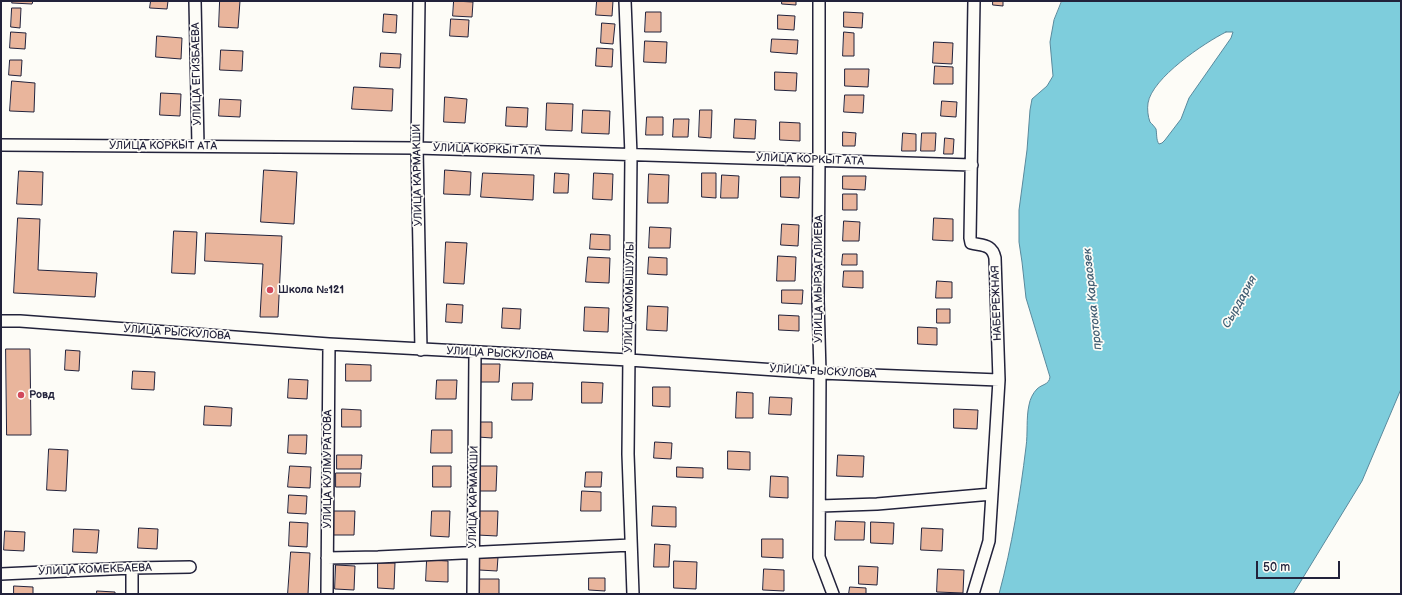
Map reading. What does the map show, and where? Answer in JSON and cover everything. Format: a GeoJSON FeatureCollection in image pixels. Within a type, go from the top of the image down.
{"type":"FeatureCollection","features":[{"type":"Feature","properties":{"kind":"street","name":"УЛИЦА ЕГИЗБАЕВА"},"geometry":{"type":"LineString","coordinates":[[195,1],[198,146]]}},
{"type":"Feature","properties":{"kind":"street","name":"УЛИЦА КАРМАКШИ"},"geometry":{"type":"LineString","coordinates":[[419,1],[417,148],[421,350]]}},
{"type":"Feature","properties":{"kind":"street","name":"УЛИЦА МОМЫШУЛЫ"},"geometry":{"type":"LineString","coordinates":[[625,1],[631,154],[628,454],[633,594]]}},
{"type":"Feature","properties":{"kind":"street","name":"УЛИЦА МЫРЗАГАЛИЕВА"},"geometry":{"type":"LineString","coordinates":[[819,1],[820,160],[818,300],[820,373],[820,557],[833,594]]}},
{"type":"Feature","properties":{"kind":"street","name":"НАБЕРЕЖНАЯ"},"geometry":{"type":"LineString","coordinates":[[973,594],[989,541],[999,380],[995,258],[993,251],[988,247],[971,243],[970,238],[974,1]]}},
{"type":"Feature","properties":{"kind":"street","name":"УЛИЦА КОРКЫТ АТА"},"geometry":{"type":"LineString","coordinates":[[1,145],[417,148],[972,165]]}},
{"type":"Feature","properties":{"kind":"street","name":"УЛИЦА РЫСКУЛОВА"},"geometry":{"type":"LineString","coordinates":[[1,321],[20,321],[421,350],[629,360],[820,373],[999,380]]}},
{"type":"Feature","properties":{"kind":"street","name":"УЛИЦА КУЛМУРАТОВА"},"geometry":{"type":"LineString","coordinates":[[327,594],[329,344]]}},
{"type":"Feature","properties":{"kind":"street","name":"УЛИЦА КАРМАКШИ"},"geometry":{"type":"LineString","coordinates":[[473,594],[475,353]]}},
{"type":"Feature","properties":{"kind":"street"},"geometry":{"type":"LineString","coordinates":[[820,506],[877,504],[992,494]]}},
{"type":"Feature","properties":{"kind":"street"},"geometry":{"type":"LineString","coordinates":[[327,558],[631,545]]}},
{"type":"Feature","properties":{"kind":"street","name":"УЛИЦА КОМЕКБАЕВА"},"geometry":{"type":"LineString","coordinates":[[1,574],[190,567]]}},
{"type":"Feature","properties":{"kind":"street"},"geometry":{"type":"LineString","coordinates":[[132,568],[132,594]]}},
{"type":"Feature","properties":{"kind":"water"},"geometry":{"type":"Polygon","coordinates":[[[1062,1],[1401,1],[1401,389],[1362,481],[1293,594],[999,594],[1012,539],[1018,502],[1026,447],[1029,403],[1039,387],[1047,383],[1050,377],[1026,298],[1019,242],[1019,210],[1032,99],[1047,86],[1053,76],[1050,42],[1054,20],[1062,1]],[[1226,32],[1216,37],[1180,62],[1159,83],[1152,93],[1148,103],[1148,115],[1150,122],[1156,129],[1159,144],[1165,140],[1181,119],[1189,98],[1231,38],[1233,32],[1226,32]]]}},
{"type":"Feature","properties":{"kind":"building"},"geometry":{"type":"Polygon","coordinates":[[[13,1],[33,1],[32,4],[12,3],[13,1]]]}},
{"type":"Feature","properties":{"kind":"building"},"geometry":{"type":"Polygon","coordinates":[[[151,1],[168,1],[167,9],[150,8],[151,1]]]}},
{"type":"Feature","properties":{"kind":"building"},"geometry":{"type":"Polygon","coordinates":[[[220,1],[240,1],[238,28],[219,27],[220,1]]]}},
{"type":"Feature","properties":{"kind":"building"},"geometry":{"type":"Polygon","coordinates":[[[454,1],[473,2],[472,17],[453,16],[454,1]]]}},
{"type":"Feature","properties":{"kind":"building"},"geometry":{"type":"Polygon","coordinates":[[[597,1],[613,1],[612,16],[596,15],[597,1]]]}},
{"type":"Feature","properties":{"kind":"building"},"geometry":{"type":"Polygon","coordinates":[[[782,1],[796,1],[796,5],[782,4],[782,1]]]}},
{"type":"Feature","properties":{"kind":"building"},"geometry":{"type":"Polygon","coordinates":[[[993,1],[1003,1],[1003,6],[993,5],[993,1]]]}},
{"type":"Feature","properties":{"kind":"building"},"geometry":{"type":"Polygon","coordinates":[[[12,8],[21,8],[20,28],[11,27],[12,8]]]}},
{"type":"Feature","properties":{"kind":"building"},"geometry":{"type":"Polygon","coordinates":[[[646,12],[661,12],[661,32],[645,32],[646,12]]]}},
{"type":"Feature","properties":{"kind":"building"},"geometry":{"type":"Polygon","coordinates":[[[844,12],[863,13],[862,28],[844,27],[844,12]]]}},
{"type":"Feature","properties":{"kind":"building"},"geometry":{"type":"Polygon","coordinates":[[[384,14],[397,15],[396,33],[383,32],[384,14]]]}},
{"type":"Feature","properties":{"kind":"building"},"geometry":{"type":"Polygon","coordinates":[[[778,15],[795,16],[794,30],[778,29],[778,15]]]}},
{"type":"Feature","properties":{"kind":"building"},"geometry":{"type":"Polygon","coordinates":[[[451,19],[469,20],[468,37],[450,36],[451,19]]]}},
{"type":"Feature","properties":{"kind":"building"},"geometry":{"type":"Polygon","coordinates":[[[602,23],[615,24],[613,44],[601,43],[602,23]]]}},
{"type":"Feature","properties":{"kind":"building"},"geometry":{"type":"Polygon","coordinates":[[[11,32],[26,33],[25,49],[10,48],[11,32]]]}},
{"type":"Feature","properties":{"kind":"building"},"geometry":{"type":"Polygon","coordinates":[[[844,32],[854,33],[854,56],[843,56],[844,32]]]}},
{"type":"Feature","properties":{"kind":"building"},"geometry":{"type":"Polygon","coordinates":[[[157,36],[182,38],[181,59],[156,57],[157,36]]]}},
{"type":"Feature","properties":{"kind":"building"},"geometry":{"type":"Polygon","coordinates":[[[772,39],[798,40],[797,54],[771,52],[772,39]]]}},
{"type":"Feature","properties":{"kind":"building"},"geometry":{"type":"Polygon","coordinates":[[[645,41],[667,42],[666,63],[644,62],[645,41]]]}},
{"type":"Feature","properties":{"kind":"building"},"geometry":{"type":"Polygon","coordinates":[[[934,42],[953,43],[952,64],[933,63],[934,42]]]}},
{"type":"Feature","properties":{"kind":"building"},"geometry":{"type":"Polygon","coordinates":[[[597,48],[613,49],[612,67],[596,66],[597,48]]]}},
{"type":"Feature","properties":{"kind":"building"},"geometry":{"type":"Polygon","coordinates":[[[221,50],[243,51],[242,71],[220,70],[221,50]]]}},
{"type":"Feature","properties":{"kind":"building"},"geometry":{"type":"Polygon","coordinates":[[[381,53],[401,54],[400,68],[380,67],[381,53]]]}},
{"type":"Feature","properties":{"kind":"building"},"geometry":{"type":"Polygon","coordinates":[[[10,60],[22,60],[21,76],[9,75],[10,60]]]}},
{"type":"Feature","properties":{"kind":"building"},"geometry":{"type":"Polygon","coordinates":[[[935,66],[953,67],[953,84],[934,84],[935,66]]]}},
{"type":"Feature","properties":{"kind":"building"},"geometry":{"type":"Polygon","coordinates":[[[845,69],[869,69],[868,87],[845,86],[845,69]]]}},
{"type":"Feature","properties":{"kind":"building"},"geometry":{"type":"Polygon","coordinates":[[[775,72],[797,73],[796,91],[775,90],[775,72]]]}},
{"type":"Feature","properties":{"kind":"building"},"geometry":{"type":"Polygon","coordinates":[[[12,81],[35,83],[34,112],[10,111],[12,81]]]}},
{"type":"Feature","properties":{"kind":"building"},"geometry":{"type":"Polygon","coordinates":[[[354,87],[393,89],[392,111],[352,109],[354,87]]]}},
{"type":"Feature","properties":{"kind":"building"},"geometry":{"type":"Polygon","coordinates":[[[161,93],[181,94],[180,116],[160,115],[161,93]]]}},
{"type":"Feature","properties":{"kind":"building"},"geometry":{"type":"Polygon","coordinates":[[[845,95],[864,95],[863,113],[844,112],[845,95]]]}},
{"type":"Feature","properties":{"kind":"building"},"geometry":{"type":"Polygon","coordinates":[[[445,97],[467,99],[465,123],[444,122],[445,97]]]}},
{"type":"Feature","properties":{"kind":"building"},"geometry":{"type":"Polygon","coordinates":[[[220,99],[241,100],[240,117],[219,116],[220,99]]]}},
{"type":"Feature","properties":{"kind":"building"},"geometry":{"type":"Polygon","coordinates":[[[942,101],[957,102],[956,117],[941,116],[942,101]]]}},
{"type":"Feature","properties":{"kind":"building"},"geometry":{"type":"Polygon","coordinates":[[[547,103],[573,104],[572,131],[546,130],[547,103]]]}},
{"type":"Feature","properties":{"kind":"building"},"geometry":{"type":"Polygon","coordinates":[[[507,107],[528,108],[527,127],[506,126],[507,107]]]}},
{"type":"Feature","properties":{"kind":"building"},"geometry":{"type":"Polygon","coordinates":[[[583,110],[610,111],[609,134],[582,133],[583,110]]]}},
{"type":"Feature","properties":{"kind":"building"},"geometry":{"type":"Polygon","coordinates":[[[700,110],[712,110],[711,138],[699,137],[700,110]]]}},
{"type":"Feature","properties":{"kind":"building"},"geometry":{"type":"Polygon","coordinates":[[[647,117],[663,117],[663,135],[646,135],[647,117]]]}},
{"type":"Feature","properties":{"kind":"building"},"geometry":{"type":"Polygon","coordinates":[[[674,119],[689,119],[688,137],[673,137],[674,119]]]}},
{"type":"Feature","properties":{"kind":"building"},"geometry":{"type":"Polygon","coordinates":[[[735,119],[756,120],[755,139],[734,138],[735,119]]]}},
{"type":"Feature","properties":{"kind":"building"},"geometry":{"type":"Polygon","coordinates":[[[780,122],[800,123],[800,141],[780,140],[780,122]]]}},
{"type":"Feature","properties":{"kind":"building"},"geometry":{"type":"Polygon","coordinates":[[[843,132],[856,133],[855,146],[843,146],[843,132]]]}},
{"type":"Feature","properties":{"kind":"building"},"geometry":{"type":"Polygon","coordinates":[[[903,133],[916,134],[916,151],[902,151],[903,133]]]}},
{"type":"Feature","properties":{"kind":"building"},"geometry":{"type":"Polygon","coordinates":[[[922,133],[936,133],[935,151],[921,151],[922,133]]]}},
{"type":"Feature","properties":{"kind":"building"},"geometry":{"type":"Polygon","coordinates":[[[945,138],[954,139],[953,154],[944,154],[945,138]]]}},
{"type":"Feature","properties":{"kind":"building"},"geometry":{"type":"Polygon","coordinates":[[[264,170],[297,172],[294,224],[261,222],[264,170]]]}},
{"type":"Feature","properties":{"kind":"building"},"geometry":{"type":"Polygon","coordinates":[[[445,170],[471,172],[470,195],[444,194],[445,170]]]}},
{"type":"Feature","properties":{"kind":"building"},"geometry":{"type":"Polygon","coordinates":[[[19,171],[43,172],[42,205],[17,204],[19,171]]]}},
{"type":"Feature","properties":{"kind":"building"},"geometry":{"type":"Polygon","coordinates":[[[483,173],[534,175],[533,200],[481,197],[483,173]]]}},
{"type":"Feature","properties":{"kind":"building"},"geometry":{"type":"Polygon","coordinates":[[[555,173],[569,174],[568,193],[554,193],[555,173]]]}},
{"type":"Feature","properties":{"kind":"building"},"geometry":{"type":"Polygon","coordinates":[[[594,173],[613,174],[612,200],[593,199],[594,173]]]}},
{"type":"Feature","properties":{"kind":"building"},"geometry":{"type":"Polygon","coordinates":[[[702,173],[716,173],[716,198],[702,197],[702,173]]]}},
{"type":"Feature","properties":{"kind":"building"},"geometry":{"type":"Polygon","coordinates":[[[649,174],[669,175],[668,203],[648,203],[649,174]]]}},
{"type":"Feature","properties":{"kind":"building"},"geometry":{"type":"Polygon","coordinates":[[[722,175],[739,176],[738,198],[721,198],[722,175]]]}},
{"type":"Feature","properties":{"kind":"building"},"geometry":{"type":"Polygon","coordinates":[[[843,176],[866,176],[865,190],[843,189],[843,176]]]}},
{"type":"Feature","properties":{"kind":"building"},"geometry":{"type":"Polygon","coordinates":[[[781,177],[800,177],[799,198],[781,197],[781,177]]]}},
{"type":"Feature","properties":{"kind":"building"},"geometry":{"type":"Polygon","coordinates":[[[843,194],[857,194],[857,210],[843,210],[843,194]]]}},
{"type":"Feature","properties":{"kind":"building"},"geometry":{"type":"Polygon","coordinates":[[[18,218],[40,219],[38,270],[97,273],[95,297],[14,293],[18,218]]]}},
{"type":"Feature","properties":{"kind":"building"},"geometry":{"type":"Polygon","coordinates":[[[934,218],[953,219],[953,241],[933,240],[934,218]]]}},
{"type":"Feature","properties":{"kind":"building"},"geometry":{"type":"Polygon","coordinates":[[[844,221],[860,222],[859,241],[843,241],[844,221]]]}},
{"type":"Feature","properties":{"kind":"building"},"geometry":{"type":"Polygon","coordinates":[[[782,224],[799,225],[798,246],[781,245],[782,224]]]}},
{"type":"Feature","properties":{"kind":"building"},"geometry":{"type":"Polygon","coordinates":[[[650,227],[671,228],[670,248],[649,248],[650,227]]]}},
{"type":"Feature","properties":{"kind":"building"},"geometry":{"type":"Polygon","coordinates":[[[174,231],[197,232],[195,274],[172,273],[174,231]]]}},
{"type":"Feature","properties":{"kind":"building","name":"Школа №121"},"geometry":{"type":"Polygon","coordinates":[[[206,233],[282,236],[278,317],[260,317],[263,264],[205,261],[206,233]]]}},
{"type":"Feature","properties":{"kind":"building"},"geometry":{"type":"Polygon","coordinates":[[[591,234],[610,235],[610,250],[590,249],[591,234]]]}},
{"type":"Feature","properties":{"kind":"building"},"geometry":{"type":"Polygon","coordinates":[[[446,242],[467,243],[464,284],[444,283],[446,242]]]}},
{"type":"Feature","properties":{"kind":"building"},"geometry":{"type":"Polygon","coordinates":[[[843,254],[857,254],[857,265],[842,265],[843,254]]]}},
{"type":"Feature","properties":{"kind":"building"},"geometry":{"type":"Polygon","coordinates":[[[778,256],[796,257],[795,281],[777,281],[778,256]]]}},
{"type":"Feature","properties":{"kind":"building"},"geometry":{"type":"Polygon","coordinates":[[[588,257],[610,258],[609,283],[586,282],[588,257]]]}},
{"type":"Feature","properties":{"kind":"building"},"geometry":{"type":"Polygon","coordinates":[[[649,257],[667,258],[667,275],[648,274],[649,257]]]}},
{"type":"Feature","properties":{"kind":"building"},"geometry":{"type":"Polygon","coordinates":[[[844,271],[863,271],[863,288],[843,287],[844,271]]]}},
{"type":"Feature","properties":{"kind":"building"},"geometry":{"type":"Polygon","coordinates":[[[937,281],[952,282],[952,298],[936,298],[937,281]]]}},
{"type":"Feature","properties":{"kind":"building"},"geometry":{"type":"Polygon","coordinates":[[[782,290],[803,290],[802,304],[782,303],[782,290]]]}},
{"type":"Feature","properties":{"kind":"building"},"geometry":{"type":"Polygon","coordinates":[[[447,304],[463,305],[462,323],[446,322],[447,304]]]}},
{"type":"Feature","properties":{"kind":"building"},"geometry":{"type":"Polygon","coordinates":[[[648,306],[668,307],[667,331],[647,330],[648,306]]]}},
{"type":"Feature","properties":{"kind":"building"},"geometry":{"type":"Polygon","coordinates":[[[585,307],[609,308],[608,332],[584,331],[585,307]]]}},
{"type":"Feature","properties":{"kind":"building"},"geometry":{"type":"Polygon","coordinates":[[[503,308],[521,309],[520,329],[502,328],[503,308]]]}},
{"type":"Feature","properties":{"kind":"building"},"geometry":{"type":"Polygon","coordinates":[[[937,309],[950,309],[950,323],[937,323],[937,309]]]}},
{"type":"Feature","properties":{"kind":"building"},"geometry":{"type":"Polygon","coordinates":[[[779,315],[799,316],[799,331],[779,330],[779,315]]]}},
{"type":"Feature","properties":{"kind":"building"},"geometry":{"type":"Polygon","coordinates":[[[918,327],[937,328],[937,345],[918,344],[918,327]]]}},
{"type":"Feature","properties":{"kind":"building"},"geometry":{"type":"Polygon","coordinates":[[[6,349],[30,349],[31,435],[7,435],[6,349]]]}},
{"type":"Feature","properties":{"kind":"building"},"geometry":{"type":"Polygon","coordinates":[[[66,350],[80,351],[79,371],[65,370],[66,350]]]}},
{"type":"Feature","properties":{"kind":"building"},"geometry":{"type":"Polygon","coordinates":[[[346,364],[371,365],[371,381],[346,381],[346,364]]]}},
{"type":"Feature","properties":{"kind":"building"},"geometry":{"type":"Polygon","coordinates":[[[480,364],[500,364],[499,382],[479,382],[480,364]]]}},
{"type":"Feature","properties":{"kind":"building"},"geometry":{"type":"Polygon","coordinates":[[[133,371],[155,372],[154,390],[132,389],[133,371]]]}},
{"type":"Feature","properties":{"kind":"building"},"geometry":{"type":"Polygon","coordinates":[[[289,379],[308,380],[307,399],[288,398],[289,379]]]}},
{"type":"Feature","properties":{"kind":"building"},"geometry":{"type":"Polygon","coordinates":[[[437,380],[457,380],[456,399],[436,399],[437,380]]]}},
{"type":"Feature","properties":{"kind":"building"},"geometry":{"type":"Polygon","coordinates":[[[582,382],[603,383],[602,403],[582,403],[582,382]]]}},
{"type":"Feature","properties":{"kind":"building"},"geometry":{"type":"Polygon","coordinates":[[[513,383],[533,383],[532,400],[512,400],[513,383]]]}},
{"type":"Feature","properties":{"kind":"building"},"geometry":{"type":"Polygon","coordinates":[[[653,387],[670,387],[670,407],[653,406],[653,387]]]}},
{"type":"Feature","properties":{"kind":"building"},"geometry":{"type":"Polygon","coordinates":[[[737,392],[753,393],[753,418],[736,418],[737,392]]]}},
{"type":"Feature","properties":{"kind":"building"},"geometry":{"type":"Polygon","coordinates":[[[770,397],[792,398],[791,415],[769,414],[770,397]]]}},
{"type":"Feature","properties":{"kind":"building"},"geometry":{"type":"Polygon","coordinates":[[[205,406],[232,408],[231,426],[204,425],[205,406]]]}},
{"type":"Feature","properties":{"kind":"building"},"geometry":{"type":"Polygon","coordinates":[[[342,409],[361,410],[361,427],[342,427],[342,409]]]}},
{"type":"Feature","properties":{"kind":"building"},"geometry":{"type":"Polygon","coordinates":[[[954,409],[978,410],[977,429],[954,428],[954,409]]]}},
{"type":"Feature","properties":{"kind":"building"},"geometry":{"type":"Polygon","coordinates":[[[479,422],[492,422],[492,438],[478,437],[479,422]]]}},
{"type":"Feature","properties":{"kind":"building"},"geometry":{"type":"Polygon","coordinates":[[[432,430],[452,430],[452,453],[431,453],[432,430]]]}},
{"type":"Feature","properties":{"kind":"building"},"geometry":{"type":"Polygon","coordinates":[[[289,435],[307,435],[306,454],[288,453],[289,435]]]}},
{"type":"Feature","properties":{"kind":"building"},"geometry":{"type":"Polygon","coordinates":[[[655,442],[672,443],[671,459],[654,458],[655,442]]]}},
{"type":"Feature","properties":{"kind":"building"},"geometry":{"type":"Polygon","coordinates":[[[49,449],[68,450],[66,491],[47,490],[49,449]]]}},
{"type":"Feature","properties":{"kind":"building"},"geometry":{"type":"Polygon","coordinates":[[[728,451],[750,452],[750,470],[728,469],[728,451]]]}},
{"type":"Feature","properties":{"kind":"building"},"geometry":{"type":"Polygon","coordinates":[[[337,455],[362,455],[361,469],[337,469],[337,455]]]}},
{"type":"Feature","properties":{"kind":"building"},"geometry":{"type":"Polygon","coordinates":[[[838,455],[864,456],[863,477],[837,476],[838,455]]]}},
{"type":"Feature","properties":{"kind":"building"},"geometry":{"type":"Polygon","coordinates":[[[290,466],[311,467],[310,488],[288,487],[290,466]]]}},
{"type":"Feature","properties":{"kind":"building"},"geometry":{"type":"Polygon","coordinates":[[[433,466],[451,466],[451,487],[433,487],[433,466]]]}},
{"type":"Feature","properties":{"kind":"building"},"geometry":{"type":"Polygon","coordinates":[[[478,466],[497,466],[496,491],[477,491],[478,466]]]}},
{"type":"Feature","properties":{"kind":"building"},"geometry":{"type":"Polygon","coordinates":[[[677,467],[703,468],[703,478],[677,477],[677,467]]]}},
{"type":"Feature","properties":{"kind":"building"},"geometry":{"type":"Polygon","coordinates":[[[586,472],[602,472],[601,487],[585,487],[586,472]]]}},
{"type":"Feature","properties":{"kind":"building"},"geometry":{"type":"Polygon","coordinates":[[[336,473],[361,473],[360,487],[336,487],[336,473]]]}},
{"type":"Feature","properties":{"kind":"building"},"geometry":{"type":"Polygon","coordinates":[[[771,476],[788,477],[788,498],[770,497],[771,476]]]}},
{"type":"Feature","properties":{"kind":"building"},"geometry":{"type":"Polygon","coordinates":[[[582,491],[601,492],[601,511],[581,511],[582,491]]]}},
{"type":"Feature","properties":{"kind":"building"},"geometry":{"type":"Polygon","coordinates":[[[289,495],[307,496],[306,514],[288,513],[289,495]]]}},
{"type":"Feature","properties":{"kind":"building"},"geometry":{"type":"Polygon","coordinates":[[[653,506],[676,507],[676,527],[652,526],[653,506]]]}},
{"type":"Feature","properties":{"kind":"building"},"geometry":{"type":"Polygon","coordinates":[[[334,511],[355,511],[354,535],[334,535],[334,511]]]}},
{"type":"Feature","properties":{"kind":"building"},"geometry":{"type":"Polygon","coordinates":[[[432,511],[450,511],[449,537],[431,536],[432,511]]]}},
{"type":"Feature","properties":{"kind":"building"},"geometry":{"type":"Polygon","coordinates":[[[478,511],[498,511],[497,536],[477,535],[478,511]]]}},
{"type":"Feature","properties":{"kind":"building"},"geometry":{"type":"Polygon","coordinates":[[[836,521],[865,522],[864,540],[835,540],[836,521]]]}},
{"type":"Feature","properties":{"kind":"building"},"geometry":{"type":"Polygon","coordinates":[[[290,522],[308,523],[307,547],[289,546],[290,522]]]}},
{"type":"Feature","properties":{"kind":"building"},"geometry":{"type":"Polygon","coordinates":[[[871,522],[894,523],[893,544],[871,543],[871,522]]]}},
{"type":"Feature","properties":{"kind":"building"},"geometry":{"type":"Polygon","coordinates":[[[139,528],[158,529],[157,549],[138,548],[139,528]]]}},
{"type":"Feature","properties":{"kind":"building"},"geometry":{"type":"Polygon","coordinates":[[[922,528],[943,529],[942,551],[921,550],[922,528]]]}},
{"type":"Feature","properties":{"kind":"building"},"geometry":{"type":"Polygon","coordinates":[[[74,529],[99,530],[97,553],[73,552],[74,529]]]}},
{"type":"Feature","properties":{"kind":"building"},"geometry":{"type":"Polygon","coordinates":[[[5,531],[25,532],[24,551],[4,550],[5,531]]]}},
{"type":"Feature","properties":{"kind":"building"},"geometry":{"type":"Polygon","coordinates":[[[762,539],[783,539],[783,558],[762,557],[762,539]]]}},
{"type":"Feature","properties":{"kind":"building"},"geometry":{"type":"Polygon","coordinates":[[[655,544],[670,545],[669,567],[654,567],[655,544]]]}},
{"type":"Feature","properties":{"kind":"building"},"geometry":{"type":"Polygon","coordinates":[[[291,552],[310,553],[308,594],[288,594],[291,552]]]}},
{"type":"Feature","properties":{"kind":"building"},"geometry":{"type":"Polygon","coordinates":[[[479,557],[498,557],[497,571],[479,570],[479,557]]]}},
{"type":"Feature","properties":{"kind":"building"},"geometry":{"type":"Polygon","coordinates":[[[427,560],[448,561],[448,582],[426,581],[427,560]]]}},
{"type":"Feature","properties":{"kind":"building"},"geometry":{"type":"Polygon","coordinates":[[[674,561],[697,562],[696,589],[674,588],[674,561]]]}},
{"type":"Feature","properties":{"kind":"building"},"geometry":{"type":"Polygon","coordinates":[[[378,563],[395,563],[394,589],[378,588],[378,563]]]}},
{"type":"Feature","properties":{"kind":"building"},"geometry":{"type":"Polygon","coordinates":[[[336,565],[355,566],[354,590],[335,589],[336,565]]]}},
{"type":"Feature","properties":{"kind":"building"},"geometry":{"type":"Polygon","coordinates":[[[859,566],[878,567],[877,585],[859,584],[859,566]]]}},
{"type":"Feature","properties":{"kind":"building"},"geometry":{"type":"Polygon","coordinates":[[[764,569],[784,570],[784,591],[763,590],[764,569]]]}},
{"type":"Feature","properties":{"kind":"building"},"geometry":{"type":"Polygon","coordinates":[[[938,569],[964,570],[963,593],[937,592],[938,569]]]}},
{"type":"Feature","properties":{"kind":"building"},"geometry":{"type":"Polygon","coordinates":[[[589,578],[605,578],[605,591],[589,590],[589,578]]]}},
{"type":"Feature","properties":{"kind":"building"},"geometry":{"type":"Polygon","coordinates":[[[480,579],[499,579],[499,594],[479,594],[480,579]]]}},
{"type":"Feature","properties":{"kind":"building"},"geometry":{"type":"Polygon","coordinates":[[[14,586],[33,587],[33,594],[14,594],[14,586]]]}},
{"type":"Feature","properties":{"kind":"building"},"geometry":{"type":"Polygon","coordinates":[[[850,587],[866,588],[866,594],[849,594],[850,587]]]}},
{"type":"Feature","properties":{"kind":"building"},"geometry":{"type":"Polygon","coordinates":[[[97,591],[115,592],[115,594],[97,594],[97,591]]]}},
{"type":"Feature","properties":{"kind":"place","name":"Школа №121"},"geometry":{"type":"Point","coordinates":[270,290]}},
{"type":"Feature","properties":{"kind":"place","name":"Ровд"},"geometry":{"type":"Point","coordinates":[21,395]}},
{"type":"Feature","properties":{"kind":"water label","name":"протока Караозек"},"geometry":{"type":"Point","coordinates":[1093,299]}},
{"type":"Feature","properties":{"kind":"water label","name":"Сырдария"},"geometry":{"type":"Point","coordinates":[1240,302]}}]}
